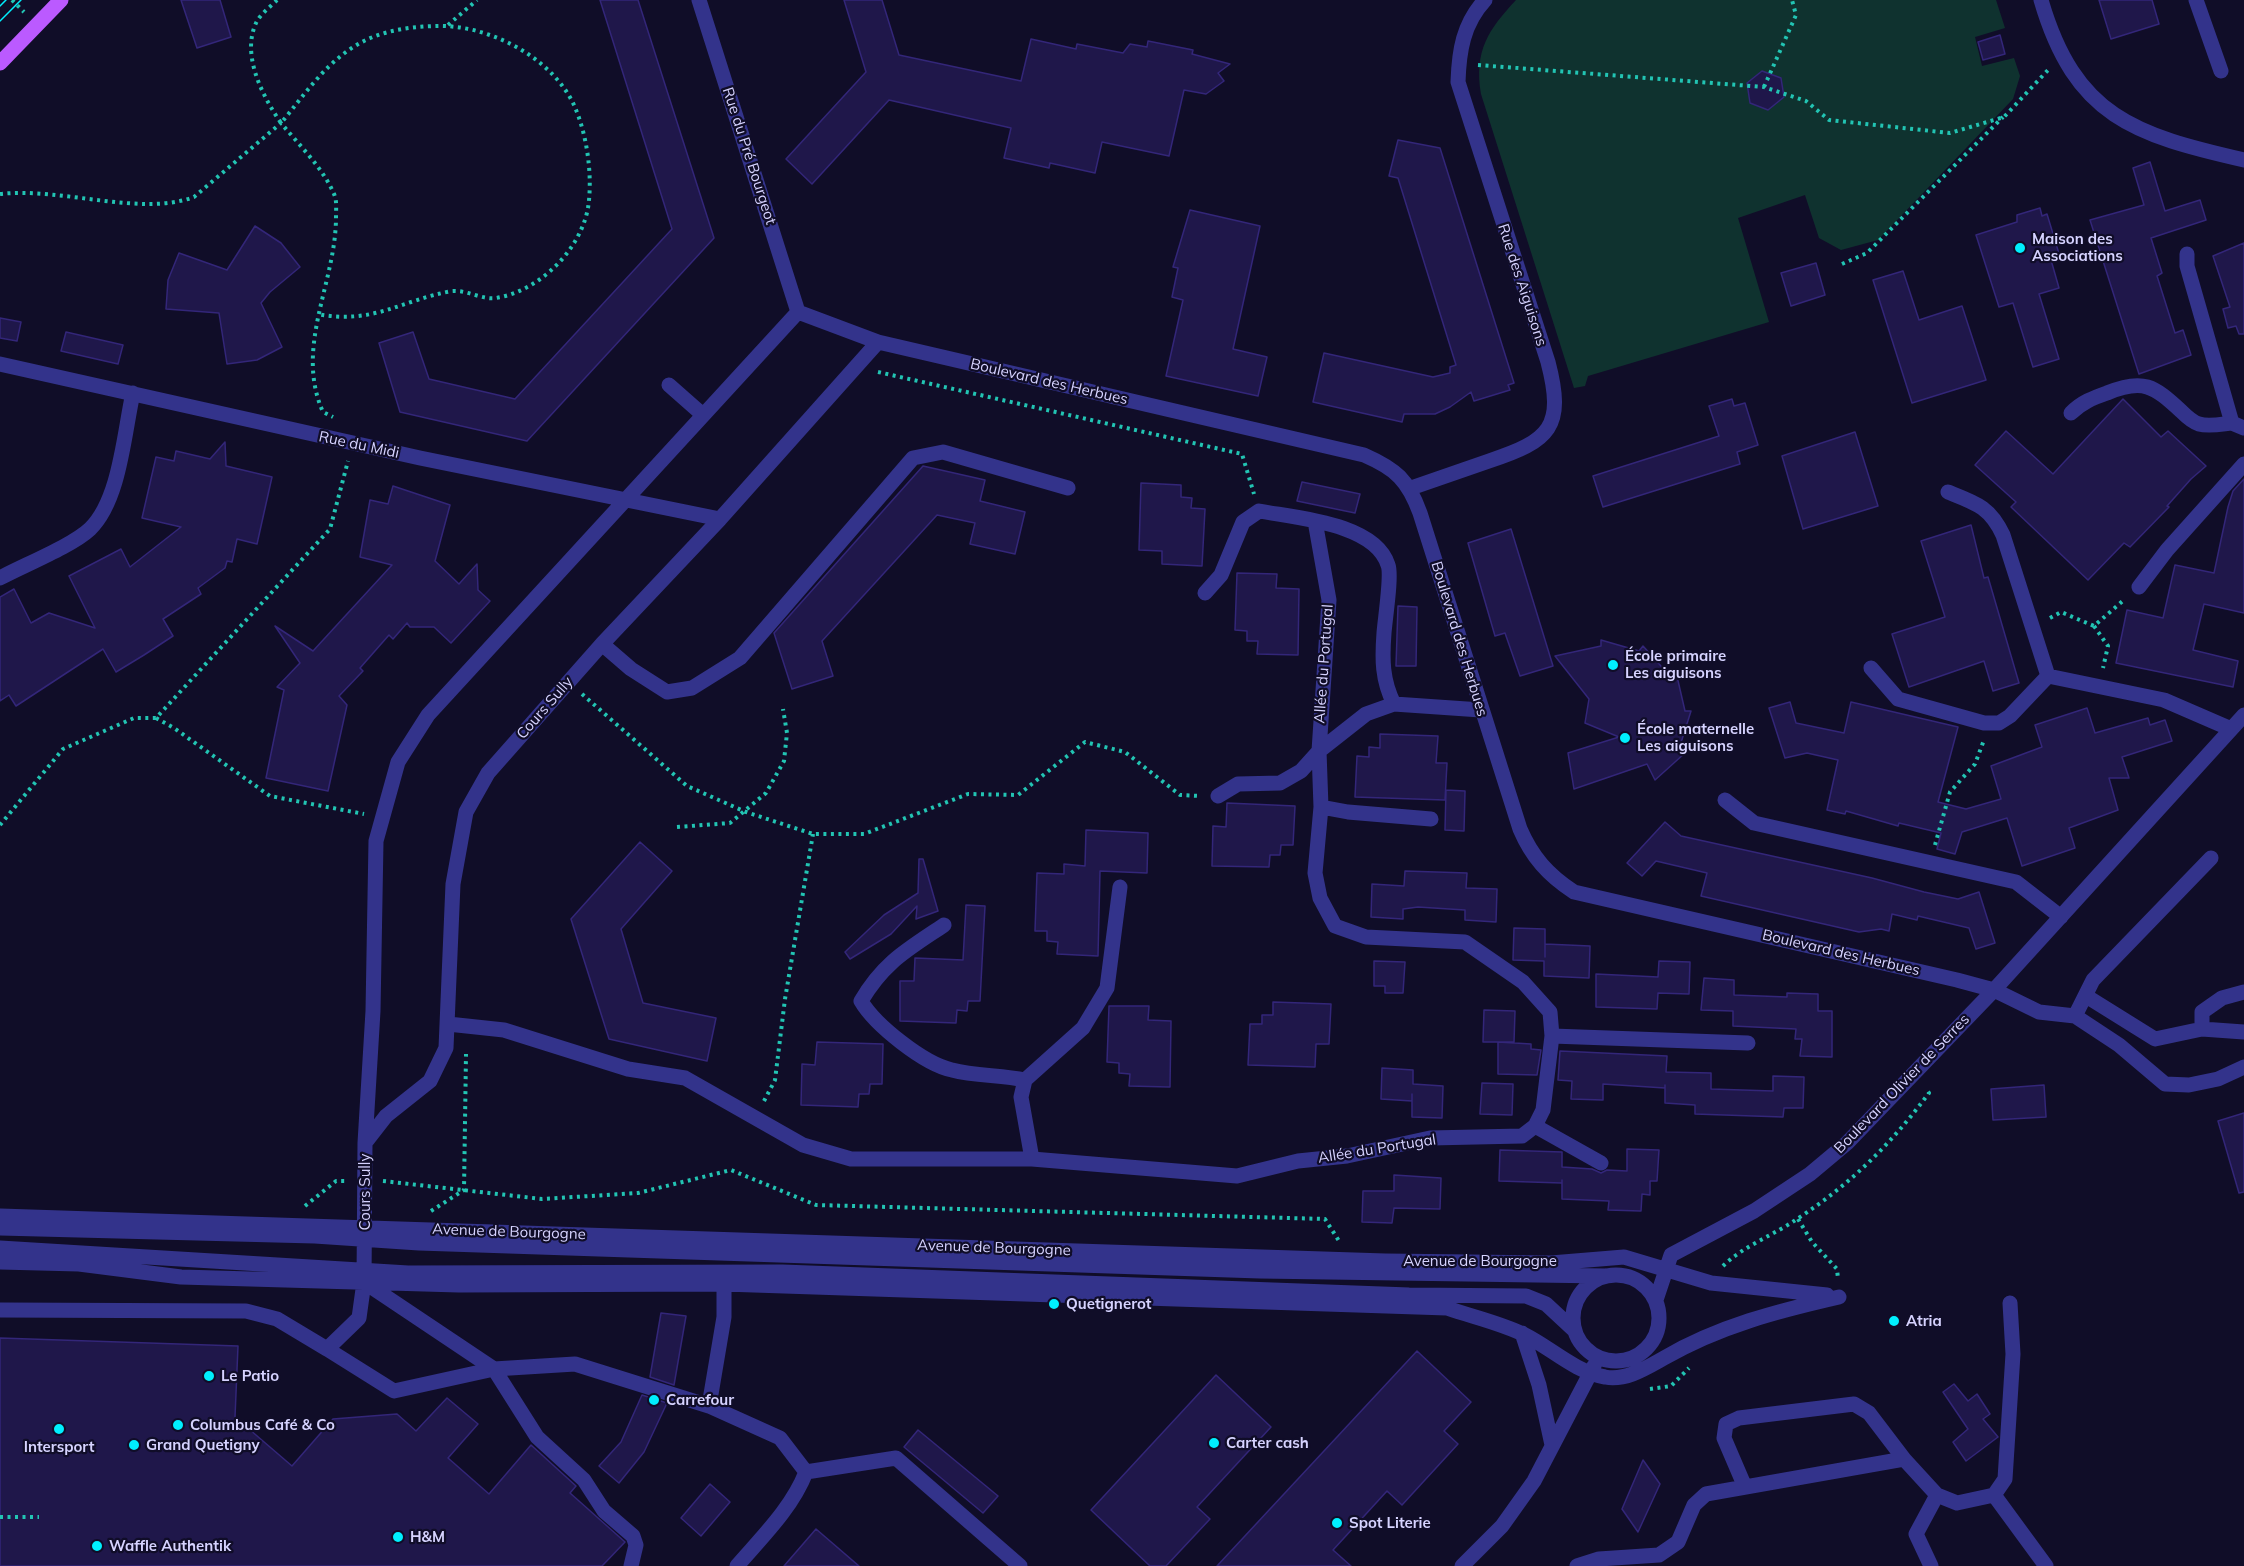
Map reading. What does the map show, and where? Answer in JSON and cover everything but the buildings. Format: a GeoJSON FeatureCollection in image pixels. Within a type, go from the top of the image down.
{"type":"FeatureCollection","features":[{"type":"Feature","properties":{"kind":"main road"},"geometry":{"type":"LineString","coordinates":[[0,63],[61,0]]}},
{"type":"Feature","properties":{"kind":"street","name":"Rue du Pré Bourgeot"},"geometry":{"type":"LineString","coordinates":[[699,0],[798,312]]}},
{"type":"Feature","properties":{"kind":"street","name":"Rue des Aiguisons"},"geometry":{"type":"LineString","coordinates":[[1411,488],[1535,444],[1550,424],[1555,402],[1548,362],[1462,101],[1459,64],[1461,45],[1467,26],[1485,0]]}},
{"type":"Feature","properties":{"kind":"street"},"geometry":{"type":"LineString","coordinates":[[2040,0],[2062,56],[2101,106],[2148,135],[2182,146],[2244,160]]}},
{"type":"Feature","properties":{"kind":"street"},"geometry":{"type":"LineString","coordinates":[[2196,0],[2221,71]]}},
{"type":"Feature","properties":{"kind":"street"},"geometry":{"type":"LineString","coordinates":[[2071,413],[2080,404],[2122,386],[2139,385],[2151,386],[2162,393],[2190,419],[2200,424],[2238,425],[2187,266],[2187,254]]}},
{"type":"Feature","properties":{"kind":"street","name":"Boulevard des Herbues"},"geometry":{"type":"LineString","coordinates":[[798,312],[878,342],[1364,455],[1380,462],[1411,488],[1520,829],[1528,849],[1542,867],[1574,892],[1994,990],[2039,1012],[2075,1016]]}},
{"type":"Feature","properties":{"kind":"street","name":"Cours Sully"},"geometry":{"type":"LineString","coordinates":[[327,1349],[359,1318],[364,1276],[365,1143],[373,1011],[376,841],[398,762],[428,715],[798,312]]}},
{"type":"Feature","properties":{"kind":"street","name":"Cours Sully"},"geometry":{"type":"LineString","coordinates":[[365,1143],[386,1116],[430,1081],[446,1048],[453,884],[465,812],[488,773],[602,644],[720,519],[878,342]]}},
{"type":"Feature","properties":{"kind":"street","name":"Rue du Midi"},"geometry":{"type":"LineString","coordinates":[[0,364],[353,443],[624,501],[720,519]]}},
{"type":"Feature","properties":{"kind":"street"},"geometry":{"type":"LineString","coordinates":[[669,385],[703,415]]}},
{"type":"Feature","properties":{"kind":"street"},"geometry":{"type":"LineString","coordinates":[[0,578],[88,531],[100,518],[114,484],[133,393]]}},
{"type":"Feature","properties":{"kind":"street"},"geometry":{"type":"LineString","coordinates":[[602,644],[631,669],[667,692],[692,688],[740,658],[913,458],[944,452],[1068,488]]}},
{"type":"Feature","properties":{"kind":"street"},"geometry":{"type":"LineString","coordinates":[[2139,587],[2167,550],[2244,464]]}},
{"type":"Feature","properties":{"kind":"street"},"geometry":{"type":"LineString","coordinates":[[1948,492],[1980,504],[1996,519],[2048,676]]}},
{"type":"Feature","properties":{"kind":"street"},"geometry":{"type":"LineString","coordinates":[[1204,593],[1221,575],[1243,522],[1259,511],[1345,527],[1375,544],[1389,565],[1382,666],[1387,690],[1394,704]]}},
{"type":"Feature","properties":{"kind":"street","name":"Allée du Portugal"},"geometry":{"type":"LineString","coordinates":[[448,1024],[504,1030],[628,1069],[685,1078],[803,1145],[851,1160],[1032,1159],[1237,1176],[1298,1161],[1347,1156],[1430,1138],[1522,1136],[1535,1126],[1544,1110],[1552,1036],[1550,1012],[1523,982],[1465,942],[1366,938],[1335,926],[1320,898],[1314,873],[1322,807],[1318,751],[1329,600],[1315,522]]}},
{"type":"Feature","properties":{"kind":"street"},"geometry":{"type":"LineString","coordinates":[[1871,668],[1898,699],[1991,723],[1999,723],[2010,716],[2048,676]]}},
{"type":"Feature","properties":{"kind":"street"},"geometry":{"type":"LineString","coordinates":[[2048,676],[2164,700],[2231,729]]}},
{"type":"Feature","properties":{"kind":"street"},"geometry":{"type":"LineString","coordinates":[[1218,796],[1238,784],[1280,783],[1301,771],[1318,751],[1366,714],[1394,704],[1481,710]]}},
{"type":"Feature","properties":{"kind":"street","name":"Boulevard Olivier de Serres"},"geometry":{"type":"LineString","coordinates":[[1611,1276],[1671,1255],[1754,1211],[1810,1174],[1848,1143],[1994,990],[2244,715]]}},
{"type":"Feature","properties":{"kind":"street"},"geometry":{"type":"LineString","coordinates":[[1725,800],[1754,823],[2016,882],[2061,917]]}},
{"type":"Feature","properties":{"kind":"street"},"geometry":{"type":"LineString","coordinates":[[1322,807],[1347,812],[1431,819]]}},
{"type":"Feature","properties":{"kind":"street"},"geometry":{"type":"LineString","coordinates":[[2211,858],[2093,980],[2075,1016],[2118,1045],[2165,1084],[2188,1085],[2218,1079],[2244,1067]]}},
{"type":"Feature","properties":{"kind":"street"},"geometry":{"type":"LineString","coordinates":[[1032,1159],[1021,1097],[1025,1080],[1083,1029],[1107,988],[1120,886]]}},
{"type":"Feature","properties":{"kind":"street"},"geometry":{"type":"LineString","coordinates":[[944,925],[900,955],[876,976],[861,1001],[886,1030],[935,1063],[951,1070],[996,1074],[1025,1080]]}},
{"type":"Feature","properties":{"kind":"street"},"geometry":{"type":"LineString","coordinates":[[2202,1029],[2202,1012],[2222,998],[2244,992]]}},
{"type":"Feature","properties":{"kind":"street"},"geometry":{"type":"LineString","coordinates":[[2086,996],[2155,1039],[2202,1029],[2244,1032]]}},
{"type":"Feature","properties":{"kind":"street"},"geometry":{"type":"LineString","coordinates":[[1552,1036],[1748,1043]]}},
{"type":"Feature","properties":{"kind":"street"},"geometry":{"type":"LineString","coordinates":[[1535,1126],[1601,1163]]}},
{"type":"Feature","properties":{"kind":"street","name":"Avenue de Bourgogne"},"geometry":{"type":"LineString","coordinates":[[0,1216],[365,1234],[1260,1271],[1611,1276]]}},
{"type":"Feature","properties":{"kind":"street","name":"Avenue de Bourgogne"},"geometry":{"type":"LineString","coordinates":[[0,1228],[251,1234],[365,1234],[1385,1261],[1551,1263],[1611,1256],[1624,1257],[1711,1283],[1839,1297]]}},
{"type":"Feature","properties":{"kind":"street","name":"Avenue de Bourgogne"},"geometry":{"type":"LineString","coordinates":[[0,1248],[459,1285],[724,1284],[1448,1308],[1522,1333],[1590,1374],[1607,1378],[1622,1377],[1642,1371],[1709,1334],[1770,1313],[1839,1297]]}},
{"type":"Feature","properties":{"kind":"street"},"geometry":{"type":"LineString","coordinates":[[1656,1300],[1671,1255]]}},
{"type":"Feature","properties":{"kind":"street","name":"Avenue de Bourgogne"},"geometry":{"type":"LineString","coordinates":[[0,1262],[79,1264],[181,1277],[364,1276],[408,1273],[782,1272],[1408,1295],[1526,1296],[1546,1304],[1574,1330]]}},
{"type":"Feature","properties":{"kind":"street"},"geometry":{"type":"LineString","coordinates":[[364,1276],[494,1369],[537,1437],[584,1480],[604,1511],[633,1536],[636,1545],[631,1566]]}},
{"type":"Feature","properties":{"kind":"street"},"geometry":{"type":"LineString","coordinates":[[1611,1276],[1641,1282],[1656,1300],[1659,1315],[1658,1330],[1652,1343],[1641,1354],[1627,1360],[1613,1362],[1598,1358],[1583,1347],[1574,1330],[1572,1317],[1575,1303],[1592,1282],[1611,1276]]}},
{"type":"Feature","properties":{"kind":"street"},"geometry":{"type":"LineString","coordinates":[[709,1407],[724,1317],[724,1284]]}},
{"type":"Feature","properties":{"kind":"street"},"geometry":{"type":"LineString","coordinates":[[1745,1487],[1724,1438],[1726,1424],[1739,1418],[1854,1404],[1869,1413],[1904,1459],[1937,1495],[1956,1503],[1994,1495],[2005,1479],[2013,1354],[2010,1303]]}},
{"type":"Feature","properties":{"kind":"street"},"geometry":{"type":"LineString","coordinates":[[0,1310],[246,1311],[277,1318],[394,1391],[494,1369],[575,1364],[709,1407],[780,1438],[806,1472]]}},
{"type":"Feature","properties":{"kind":"street"},"geometry":{"type":"LineString","coordinates":[[1522,1333],[1539,1385],[1552,1445]]}},
{"type":"Feature","properties":{"kind":"street"},"geometry":{"type":"LineString","coordinates":[[1462,1566],[1502,1526],[1534,1481],[1598,1358]]}},
{"type":"Feature","properties":{"kind":"street"},"geometry":{"type":"LineString","coordinates":[[806,1472],[896,1458],[1020,1566]]}},
{"type":"Feature","properties":{"kind":"street"},"geometry":{"type":"LineString","coordinates":[[1577,1566],[1599,1559],[1659,1555],[1678,1542],[1694,1505],[1706,1494],[1904,1459]]}},
{"type":"Feature","properties":{"kind":"street"},"geometry":{"type":"LineString","coordinates":[[737,1566],[789,1503],[800,1488],[806,1472]]}},
{"type":"Feature","properties":{"kind":"street"},"geometry":{"type":"LineString","coordinates":[[1931,1566],[1916,1534],[1937,1495]]}},
{"type":"Feature","properties":{"kind":"street"},"geometry":{"type":"LineString","coordinates":[[1994,1495],[2046,1566]]}},
{"type":"Feature","properties":{"kind":"path"},"geometry":{"type":"LineString","coordinates":[[277,0],[257,21],[253,41],[253,61],[266,101],[326,179],[335,196],[336,230],[312,344],[318,401],[323,412],[336,418]]}},
{"type":"Feature","properties":{"kind":"path"},"geometry":{"type":"LineString","coordinates":[[448,25],[477,0]]}},
{"type":"Feature","properties":{"kind":"path"},"geometry":{"type":"LineString","coordinates":[[1764,87],[1796,15],[1792,0]]}},
{"type":"Feature","properties":{"kind":"path"},"geometry":{"type":"LineString","coordinates":[[0,194],[51,194],[159,205],[178,203],[194,197],[281,123],[322,74],[363,41],[403,28],[448,25],[490,34],[544,67],[565,90],[579,118],[588,163],[588,209],[568,251],[548,273],[537,282],[494,298],[465,290],[452,291],[366,316],[337,318],[317,314]]}},
{"type":"Feature","properties":{"kind":"path"},"geometry":{"type":"LineString","coordinates":[[1842,264],[1867,254],[2062,56]]}},
{"type":"Feature","properties":{"kind":"path"},"geometry":{"type":"LineString","coordinates":[[1459,64],[1764,87],[1806,101],[1829,120],[1950,133],[2004,117]]}},
{"type":"Feature","properties":{"kind":"path"},"geometry":{"type":"LineString","coordinates":[[156,718],[330,529],[353,443]]}},
{"type":"Feature","properties":{"kind":"path"},"geometry":{"type":"LineString","coordinates":[[2094,626],[2139,587]]}},
{"type":"Feature","properties":{"kind":"path"},"geometry":{"type":"LineString","coordinates":[[2033,627],[2061,612],[2094,626],[2108,646],[2099,687]]}},
{"type":"Feature","properties":{"kind":"path"},"geometry":{"type":"LineString","coordinates":[[568,682],[687,786],[746,812],[813,834],[864,834],[968,794],[1018,795],[1085,742],[1125,752],[1180,795],[1218,796]]}},
{"type":"Feature","properties":{"kind":"path"},"geometry":{"type":"LineString","coordinates":[[677,827],[730,823],[766,793],[784,761],[787,733],[783,709]]}},
{"type":"Feature","properties":{"kind":"path"},"geometry":{"type":"LineString","coordinates":[[0,825],[43,777],[63,749],[134,718],[156,718],[174,728],[270,796],[382,818]]}},
{"type":"Feature","properties":{"kind":"path"},"geometry":{"type":"LineString","coordinates":[[1931,863],[1950,792],[1975,764],[1991,723]]}},
{"type":"Feature","properties":{"kind":"path"},"geometry":{"type":"LineString","coordinates":[[755,1117],[775,1080],[785,999],[813,834]]}},
{"type":"Feature","properties":{"kind":"path"},"geometry":{"type":"LineString","coordinates":[[365,1179],[542,1199],[638,1193],[730,1170],[816,1205],[1325,1219],[1344,1250]]}},
{"type":"Feature","properties":{"kind":"path"},"geometry":{"type":"LineString","coordinates":[[1798,1219],[1812,1242],[1837,1269],[1839,1297]]}},
{"type":"Feature","properties":{"kind":"path"},"geometry":{"type":"LineString","coordinates":[[0,1518],[39,1517]]}},
{"type":"Feature","properties":{"kind":"green space"},"geometry":{"type":"Polygon","coordinates":[[[1516,0],[1996,0],[2005,28],[1975,37],[1982,66],[2014,58],[2020,76],[2013,99],[1878,240],[1841,250],[1819,238],[1805,195],[1738,218],[1769,322],[1588,376],[1585,386],[1574,388],[1481,94],[1480,65],[1485,42],[1498,21],[1516,0]]]}},
{"type":"Feature","properties":{"kind":"tram line"},"geometry":{"type":"LineString","coordinates":[[0,6],[6,0]]}},
{"type":"Feature","properties":{"kind":"tram line"},"geometry":{"type":"LineString","coordinates":[[0,21],[21,0]]}},
{"type":"Feature","properties":{"kind":"place","name":"Maison des Associations"},"geometry":{"type":"Point","coordinates":[2020,248]}},
{"type":"Feature","properties":{"kind":"place","name":"École primaire Les aiguisons"},"geometry":{"type":"Point","coordinates":[1613,665]}},
{"type":"Feature","properties":{"kind":"place","name":"École maternelle Les aiguisons"},"geometry":{"type":"Point","coordinates":[1625,738]}},
{"type":"Feature","properties":{"kind":"place","name":"Quetignerot"},"geometry":{"type":"Point","coordinates":[1054,1304]}},
{"type":"Feature","properties":{"kind":"place","name":"Atria"},"geometry":{"type":"Point","coordinates":[1894,1321]}},
{"type":"Feature","properties":{"kind":"place","name":"Le Patio"},"geometry":{"type":"Point","coordinates":[209,1376]}},
{"type":"Feature","properties":{"kind":"place","name":"Carrefour"},"geometry":{"type":"Point","coordinates":[654,1400]}},
{"type":"Feature","properties":{"kind":"place","name":"Columbus Café & Co"},"geometry":{"type":"Point","coordinates":[178,1425]}},
{"type":"Feature","properties":{"kind":"place","name":"Intersport"},"geometry":{"type":"Point","coordinates":[59,1429]}},
{"type":"Feature","properties":{"kind":"place","name":"Carter cash"},"geometry":{"type":"Point","coordinates":[1214,1443]}},
{"type":"Feature","properties":{"kind":"place","name":"Grand Quetigny"},"geometry":{"type":"Point","coordinates":[134,1445]}},
{"type":"Feature","properties":{"kind":"place","name":"Spot Literie"},"geometry":{"type":"Point","coordinates":[1337,1523]}},
{"type":"Feature","properties":{"kind":"place","name":"H&M"},"geometry":{"type":"Point","coordinates":[398,1537]}},
{"type":"Feature","properties":{"kind":"place","name":"Waffle Authentik"},"geometry":{"type":"Point","coordinates":[97,1546]}}]}
